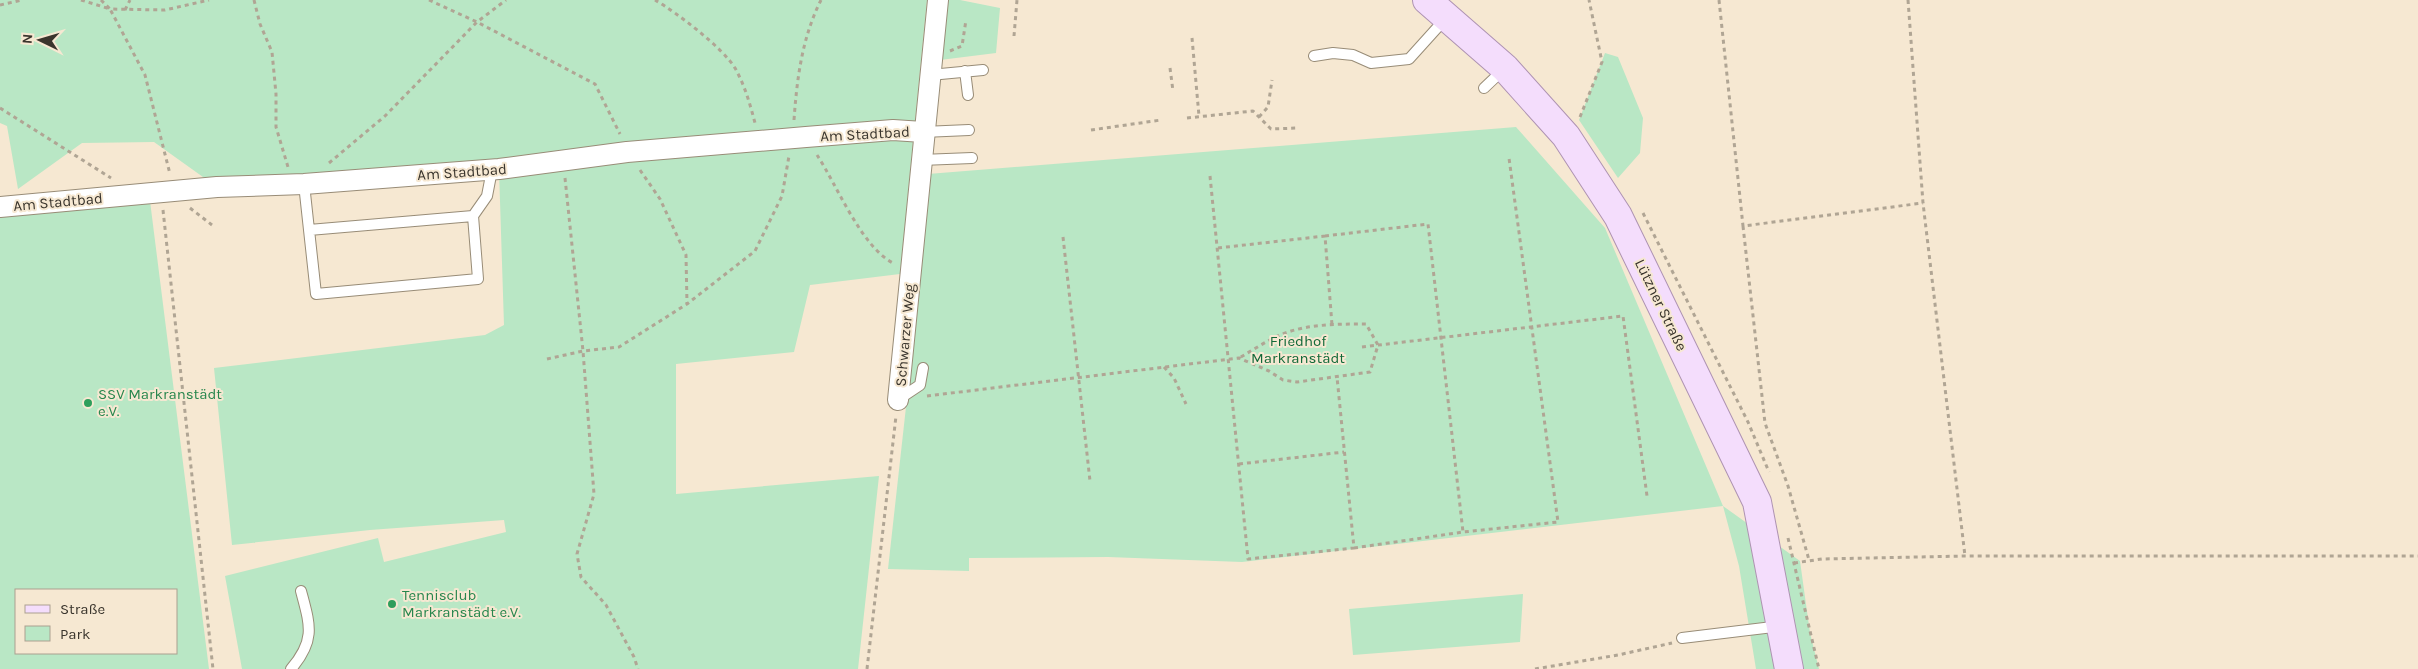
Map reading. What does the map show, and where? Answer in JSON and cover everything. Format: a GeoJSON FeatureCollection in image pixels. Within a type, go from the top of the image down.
{"type":"FeatureCollection","features":[{"type":"Feature","properties":{"kind":"main road","name":"Lützner Straße"},"geometry":{"type":"LineString","coordinates":[[1437,9],[1504,68],[1566,136],[1618,216],[1757,502],[1789,669]]}},
{"type":"Feature","properties":{"kind":"street","name":"Schwarzer Weg"},"geometry":{"type":"LineString","coordinates":[[898,400],[923,132],[938,0]]}},
{"type":"Feature","properties":{"kind":"street","name":"Am Stadtbad"},"geometry":{"type":"LineString","coordinates":[[0,207],[140,194],[492,170],[627,152],[893,130],[923,132]]}},
{"type":"Feature","properties":{"kind":"lane"},"geometry":{"type":"LineString","coordinates":[[1314,56],[1333,53],[1353,55],[1371,63],[1409,59],[1437,9]]}},
{"type":"Feature","properties":{"kind":"lane"},"geometry":{"type":"LineString","coordinates":[[1484,88],[1504,68]]}},
{"type":"Feature","properties":{"kind":"lane"},"geometry":{"type":"LineString","coordinates":[[930,75],[983,70]]}},
{"type":"Feature","properties":{"kind":"lane"},"geometry":{"type":"LineString","coordinates":[[966,71],[968,95]]}},
{"type":"Feature","properties":{"kind":"lane"},"geometry":{"type":"LineString","coordinates":[[923,132],[970,130]]}},
{"type":"Feature","properties":{"kind":"lane"},"geometry":{"type":"LineString","coordinates":[[921,160],[972,158]]}},
{"type":"Feature","properties":{"kind":"lane"},"geometry":{"type":"LineString","coordinates":[[298,184],[309,230],[316,294],[478,279],[473,216],[487,196],[492,170]]}},
{"type":"Feature","properties":{"kind":"lane"},"geometry":{"type":"LineString","coordinates":[[309,230],[473,216]]}},
{"type":"Feature","properties":{"kind":"lane"},"geometry":{"type":"LineString","coordinates":[[898,400],[920,385],[923,368]]}},
{"type":"Feature","properties":{"kind":"lane"},"geometry":{"type":"LineString","coordinates":[[291,669],[303,656],[310,628],[301,591]]}},
{"type":"Feature","properties":{"kind":"lane"},"geometry":{"type":"LineString","coordinates":[[1682,638],[1782,626]]}},
{"type":"Feature","properties":{"kind":"path"},"geometry":{"type":"LineString","coordinates":[[0,5],[22,0]]}},
{"type":"Feature","properties":{"kind":"path"},"geometry":{"type":"LineString","coordinates":[[81,0],[110,9],[126,10],[165,10],[209,0]]}},
{"type":"Feature","properties":{"kind":"path"},"geometry":{"type":"LineString","coordinates":[[101,0],[110,9],[145,75],[168,192],[213,669]]}},
{"type":"Feature","properties":{"kind":"path"},"geometry":{"type":"LineString","coordinates":[[126,10],[130,0]]}},
{"type":"Feature","properties":{"kind":"path"},"geometry":{"type":"LineString","coordinates":[[254,0],[260,24],[272,52],[276,94],[276,127],[298,184],[385,116],[477,22],[506,0]]}},
{"type":"Feature","properties":{"kind":"path"},"geometry":{"type":"LineString","coordinates":[[429,0],[477,22],[595,84],[614,119],[627,152],[660,199],[686,255],[687,304]]}},
{"type":"Feature","properties":{"kind":"path"},"geometry":{"type":"LineString","coordinates":[[655,0],[674,11],[734,66],[748,96],[759,142]]}},
{"type":"Feature","properties":{"kind":"path"},"geometry":{"type":"LineString","coordinates":[[547,359],[583,351],[619,347],[687,304],[756,251],[782,196],[800,138],[798,73],[810,21],[821,0]]}},
{"type":"Feature","properties":{"kind":"path"},"geometry":{"type":"LineString","coordinates":[[1014,36],[1017,0]]}},
{"type":"Feature","properties":{"kind":"path"},"geometry":{"type":"LineString","coordinates":[[1566,136],[1578,120],[1602,62],[1589,0]]}},
{"type":"Feature","properties":{"kind":"path"},"geometry":{"type":"LineString","coordinates":[[1718,0],[1765,424],[1788,486],[1809,560]]}},
{"type":"Feature","properties":{"kind":"path"},"geometry":{"type":"LineString","coordinates":[[1908,0],[1924,203],[1965,556]]}},
{"type":"Feature","properties":{"kind":"path"},"geometry":{"type":"LineString","coordinates":[[932,51],[959,49],[964,41],[966,20]]}},
{"type":"Feature","properties":{"kind":"path"},"geometry":{"type":"LineString","coordinates":[[1192,38],[1198,116]]}},
{"type":"Feature","properties":{"kind":"path"},"geometry":{"type":"LineString","coordinates":[[1170,68],[1173,92]]}},
{"type":"Feature","properties":{"kind":"path"},"geometry":{"type":"LineString","coordinates":[[1259,117],[1268,107],[1272,80]]}},
{"type":"Feature","properties":{"kind":"path"},"geometry":{"type":"LineString","coordinates":[[0,108],[140,194]]}},
{"type":"Feature","properties":{"kind":"path"},"geometry":{"type":"LineString","coordinates":[[1186,118],[1253,112],[1271,129],[1298,128]]}},
{"type":"Feature","properties":{"kind":"path"},"geometry":{"type":"LineString","coordinates":[[1091,130],[1161,120]]}},
{"type":"Feature","properties":{"kind":"path"},"geometry":{"type":"LineString","coordinates":[[800,138],[868,242],[883,259],[911,271]]}},
{"type":"Feature","properties":{"kind":"path"},"geometry":{"type":"LineString","coordinates":[[1210,176],[1248,559],[1354,548],[1463,532],[1558,522],[1530,327],[1509,158]]}},
{"type":"Feature","properties":{"kind":"path"},"geometry":{"type":"LineString","coordinates":[[563,162],[583,351],[594,494],[577,554],[581,577],[606,605],[634,657],[638,669]]}},
{"type":"Feature","properties":{"kind":"path"},"geometry":{"type":"LineString","coordinates":[[1743,226],[1924,203]]}},
{"type":"Feature","properties":{"kind":"path"},"geometry":{"type":"LineString","coordinates":[[1218,248],[1428,224],[1463,532]]}},
{"type":"Feature","properties":{"kind":"path"},"geometry":{"type":"LineString","coordinates":[[1325,236],[1332,325]]}},
{"type":"Feature","properties":{"kind":"path"},"geometry":{"type":"LineString","coordinates":[[1063,237],[1090,481]]}},
{"type":"Feature","properties":{"kind":"path"},"geometry":{"type":"LineString","coordinates":[[1362,347],[1623,316],[1647,496]]}},
{"type":"Feature","properties":{"kind":"path"},"geometry":{"type":"LineString","coordinates":[[898,400],[1229,360],[1239,358],[1264,343],[1288,332],[1332,325],[1366,324],[1378,345],[1370,372],[1297,382],[1283,380],[1269,371],[1239,358]]}},
{"type":"Feature","properties":{"kind":"path"},"geometry":{"type":"LineString","coordinates":[[1164,367],[1174,378],[1186,404]]}},
{"type":"Feature","properties":{"kind":"path"},"geometry":{"type":"LineString","coordinates":[[1337,377],[1354,548]]}},
{"type":"Feature","properties":{"kind":"path","name":"Schwarzer Weg"},"geometry":{"type":"LineString","coordinates":[[867,669],[898,400]]}},
{"type":"Feature","properties":{"kind":"path"},"geometry":{"type":"LineString","coordinates":[[1239,464],[1344,452]]}},
{"type":"Feature","properties":{"kind":"path"},"geometry":{"type":"LineString","coordinates":[[1770,569],[1809,560],[1965,556],[2418,556]]}},
{"type":"Feature","properties":{"kind":"path"},"geometry":{"type":"LineString","coordinates":[[1535,669],[1618,655],[1704,636]]}},
{"type":"Feature","properties":{"kind":"green space"},"geometry":{"type":"Polygon","coordinates":[[[0,0],[927,0],[900,274],[810,285],[794,352],[676,364],[676,494],[879,476],[858,669],[242,669],[225,576],[378,538],[384,562],[506,532],[504,520],[370,530],[232,545],[214,368],[485,335],[504,325],[499,170],[217,187],[154,142],[82,143],[18,189],[7,126],[0,123],[0,0]]]}},
{"type":"Feature","properties":{"kind":"green space"},"geometry":{"type":"Polygon","coordinates":[[[947,0],[960,0],[1000,8],[996,53],[940,60],[947,0]]]}},
{"type":"Feature","properties":{"kind":"green space"},"geometry":{"type":"Polygon","coordinates":[[[1605,53],[1618,57],[1643,118],[1640,153],[1618,178],[1579,120],[1605,53]]]}},
{"type":"Feature","properties":{"kind":"green space","name":"Friedhof Markranstädt"},"geometry":{"type":"Polygon","coordinates":[[[1516,127],[1605,228],[1723,506],[1242,562],[1108,557],[969,558],[969,571],[888,569],[909,380],[928,174],[1516,127]]]}},
{"type":"Feature","properties":{"kind":"green space","name":"SSV Markranstädt e.V."},"geometry":{"type":"Polygon","coordinates":[[[150,201],[209,669],[0,669],[0,216],[150,201]]]}},
{"type":"Feature","properties":{"kind":"green space"},"geometry":{"type":"Polygon","coordinates":[[[1723,506],[1800,561],[1810,633],[1819,669],[1756,669],[1739,566],[1723,506]]]}},
{"type":"Feature","properties":{"kind":"green space"},"geometry":{"type":"Polygon","coordinates":[[[1523,594],[1520,642],[1353,655],[1349,609],[1523,594]]]}},
{"type":"Feature","properties":{"kind":"place","name":"SSV Markranstädt e.V."},"geometry":{"type":"Point","coordinates":[88,403]}},
{"type":"Feature","properties":{"kind":"place","name":"Tennisclub Markranstädt e.V."},"geometry":{"type":"Point","coordinates":[392,604]}}]}
